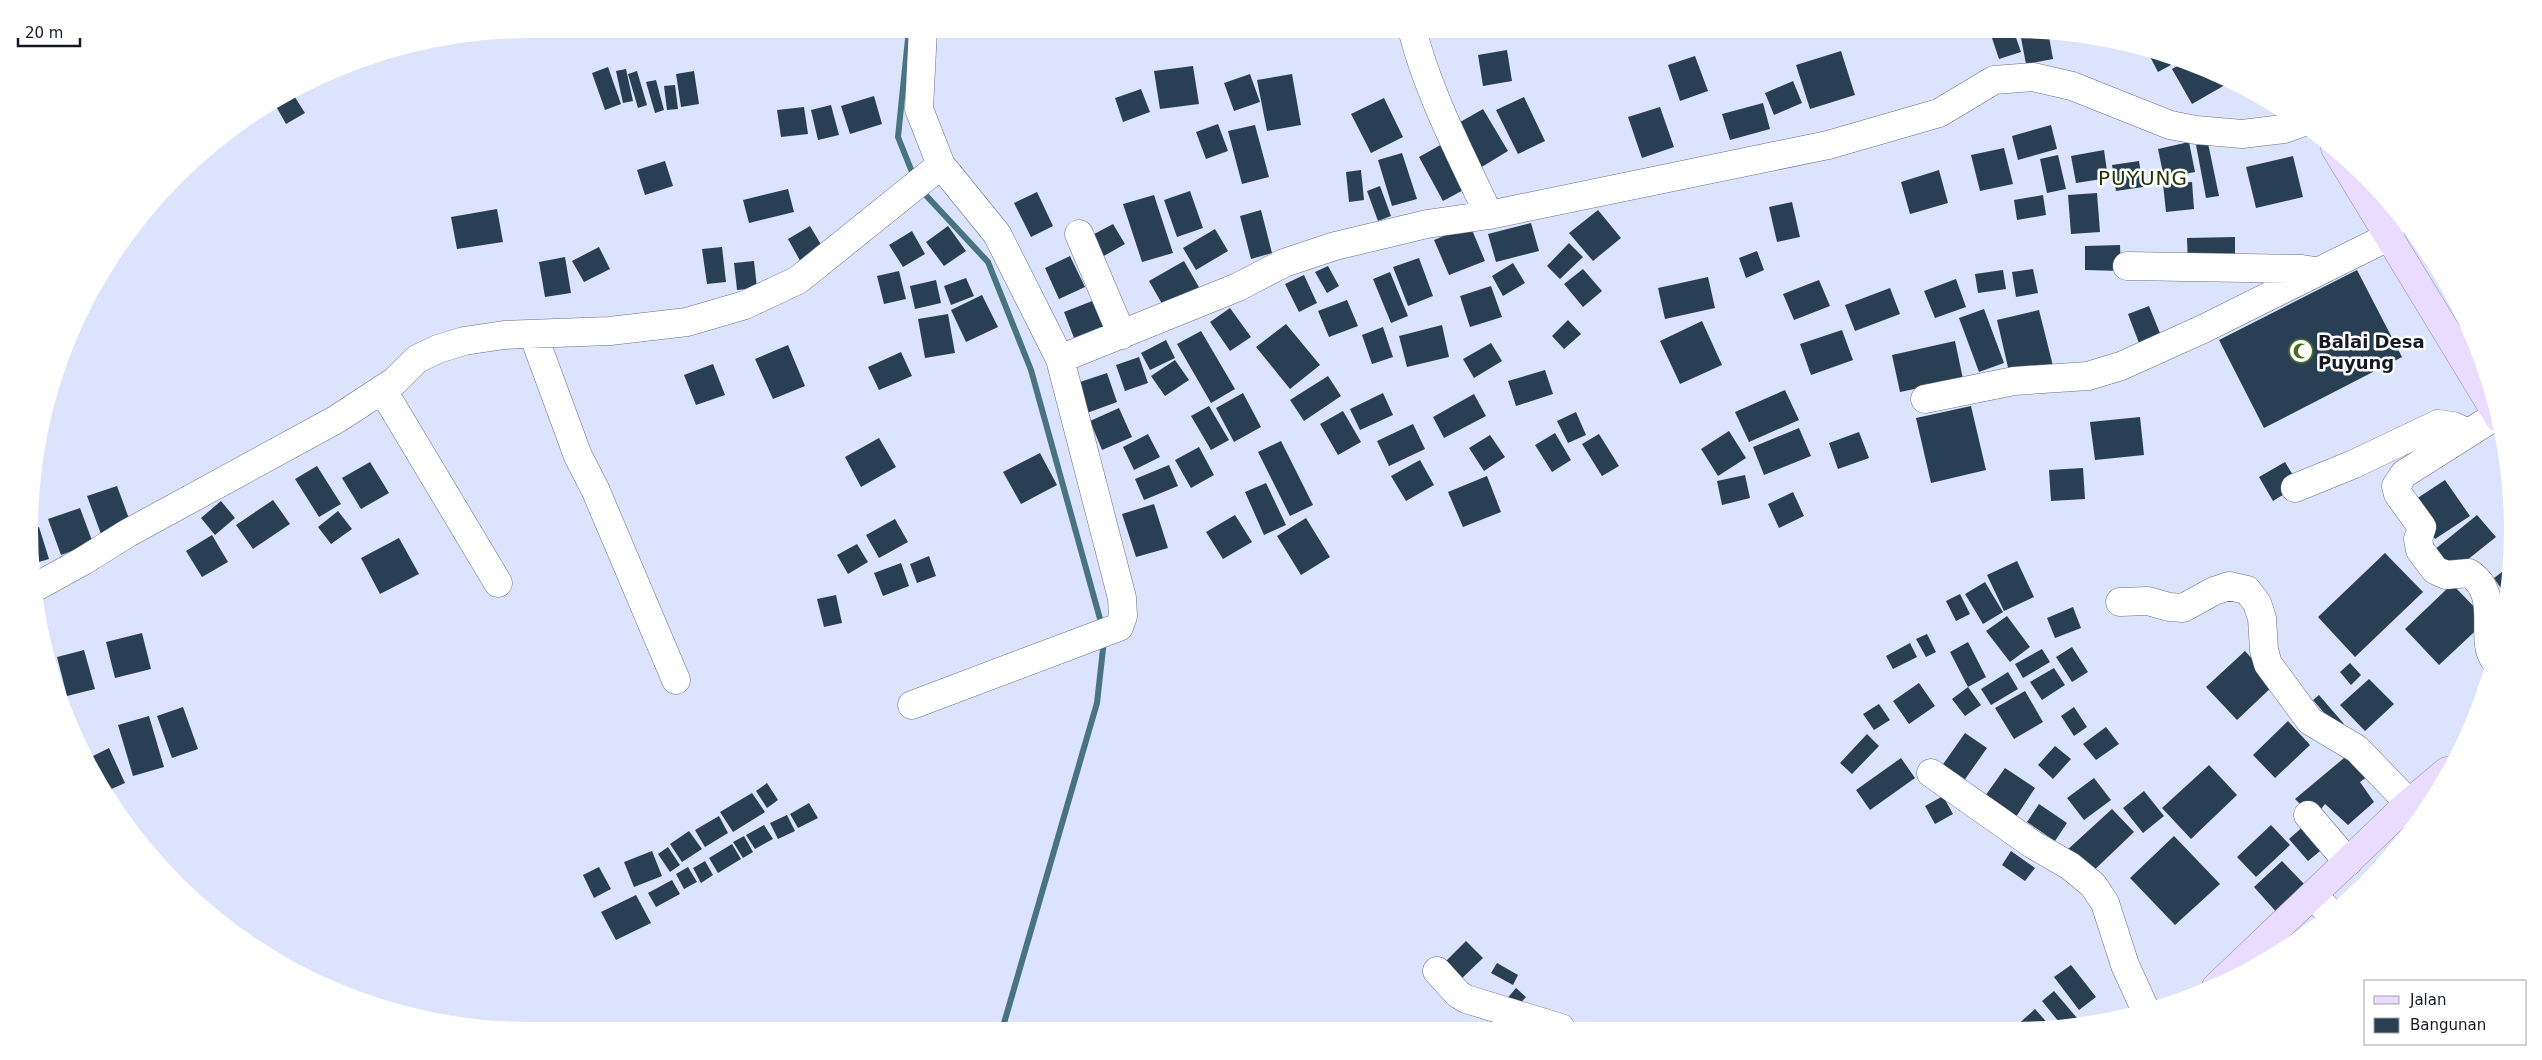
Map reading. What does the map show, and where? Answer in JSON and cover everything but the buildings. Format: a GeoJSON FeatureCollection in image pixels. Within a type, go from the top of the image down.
{"type":"FeatureCollection","features":[{"type":"Feature","properties":{"kind":"main road"},"geometry":{"type":"LineString","coordinates":[[2351,173],[2486,397]]}},
{"type":"Feature","properties":{"kind":"main road"},"geometry":{"type":"LineString","coordinates":[[2249,962],[2323,905],[2348,862],[2409,803],[2437,780]]}},
{"type":"Feature","properties":{"kind":"street"},"geometry":{"type":"LineString","coordinates":[[912,705],[1108,631],[1123,616],[1122,598],[1060,359],[997,234],[938,167],[919,109],[922,38]]}},
{"type":"Feature","properties":{"kind":"street"},"geometry":{"type":"LineString","coordinates":[[1414,38],[1449,128],[1489,215]]}},
{"type":"Feature","properties":{"kind":"street"},"geometry":{"type":"LineString","coordinates":[[1060,359],[1238,286],[1284,264],[1335,246],[1427,224],[1489,215],[1828,145],[1939,113],[1994,80],[2033,77],[2072,86],[2170,125],[2196,130],[2242,134],[2284,129],[2293,126]]}},
{"type":"Feature","properties":{"kind":"street"},"geometry":{"type":"LineString","coordinates":[[41,584],[83,562],[128,533],[338,419],[395,381],[417,359],[438,349],[464,341],[504,335],[610,331],[687,322],[745,305],[798,280],[938,167]]}},
{"type":"Feature","properties":{"kind":"street"},"geometry":{"type":"LineString","coordinates":[[1079,234],[1122,335]]}},
{"type":"Feature","properties":{"kind":"street"},"geometry":{"type":"LineString","coordinates":[[1925,399],[2014,381],[2088,376],[2121,366],[2203,329],[2315,271],[2390,236]]}},
{"type":"Feature","properties":{"kind":"street"},"geometry":{"type":"LineString","coordinates":[[2127,266],[2302,269],[2315,271]]}},
{"type":"Feature","properties":{"kind":"street"},"geometry":{"type":"LineString","coordinates":[[533,334],[578,456],[595,489],[676,680]]}},
{"type":"Feature","properties":{"kind":"street"},"geometry":{"type":"LineString","coordinates":[[382,390],[498,583]]}},
{"type":"Feature","properties":{"kind":"street"},"geometry":{"type":"LineString","coordinates":[[2490,650],[2488,640],[2490,614],[2482,589],[2468,573],[2446,575],[2440,573],[2427,562],[2418,545],[2422,527],[2396,491],[2398,481],[2404,474],[2468,433],[2492,420]]}},
{"type":"Feature","properties":{"kind":"street"},"geometry":{"type":"LineString","coordinates":[[2295,488],[2354,464],[2438,424],[2452,426],[2468,433]]}},
{"type":"Feature","properties":{"kind":"street"},"geometry":{"type":"LineString","coordinates":[[2120,602],[2148,600],[2169,607],[2183,608],[2214,591],[2229,586],[2247,590],[2257,603],[2262,618],[2264,650],[2268,664],[2310,721],[2357,749],[2409,803]]}},
{"type":"Feature","properties":{"kind":"street"},"geometry":{"type":"LineString","coordinates":[[1931,773],[2032,844],[2070,866],[2094,885],[2105,903],[2125,965],[2143,1005]]}},
{"type":"Feature","properties":{"kind":"street"},"geometry":{"type":"LineString","coordinates":[[2308,815],[2348,862]]}},
{"type":"Feature","properties":{"kind":"street"},"geometry":{"type":"LineString","coordinates":[[1437,971],[1458,994],[1466,999],[1541,1022]]}},
{"type":"Feature","properties":{"kind":"waterway"},"geometry":{"type":"LineString","coordinates":[[908,38],[898,137],[914,177]]}},
{"type":"Feature","properties":{"kind":"waterway"},"geometry":{"type":"LineString","coordinates":[[921,190],[988,262],[1031,370],[1102,626]]}},
{"type":"Feature","properties":{"kind":"waterway"},"geometry":{"type":"LineString","coordinates":[[1004,1022],[1097,703],[1104,640]]}},
{"type":"Feature","properties":{"kind":"place","name":"Balai Desa Puyung"},"geometry":{"type":"Point","coordinates":[2301,351]}},
{"type":"Feature","properties":{"kind":"district","name":"PUYUNG"},"geometry":{"type":"Point","coordinates":[2143,178]}}]}
